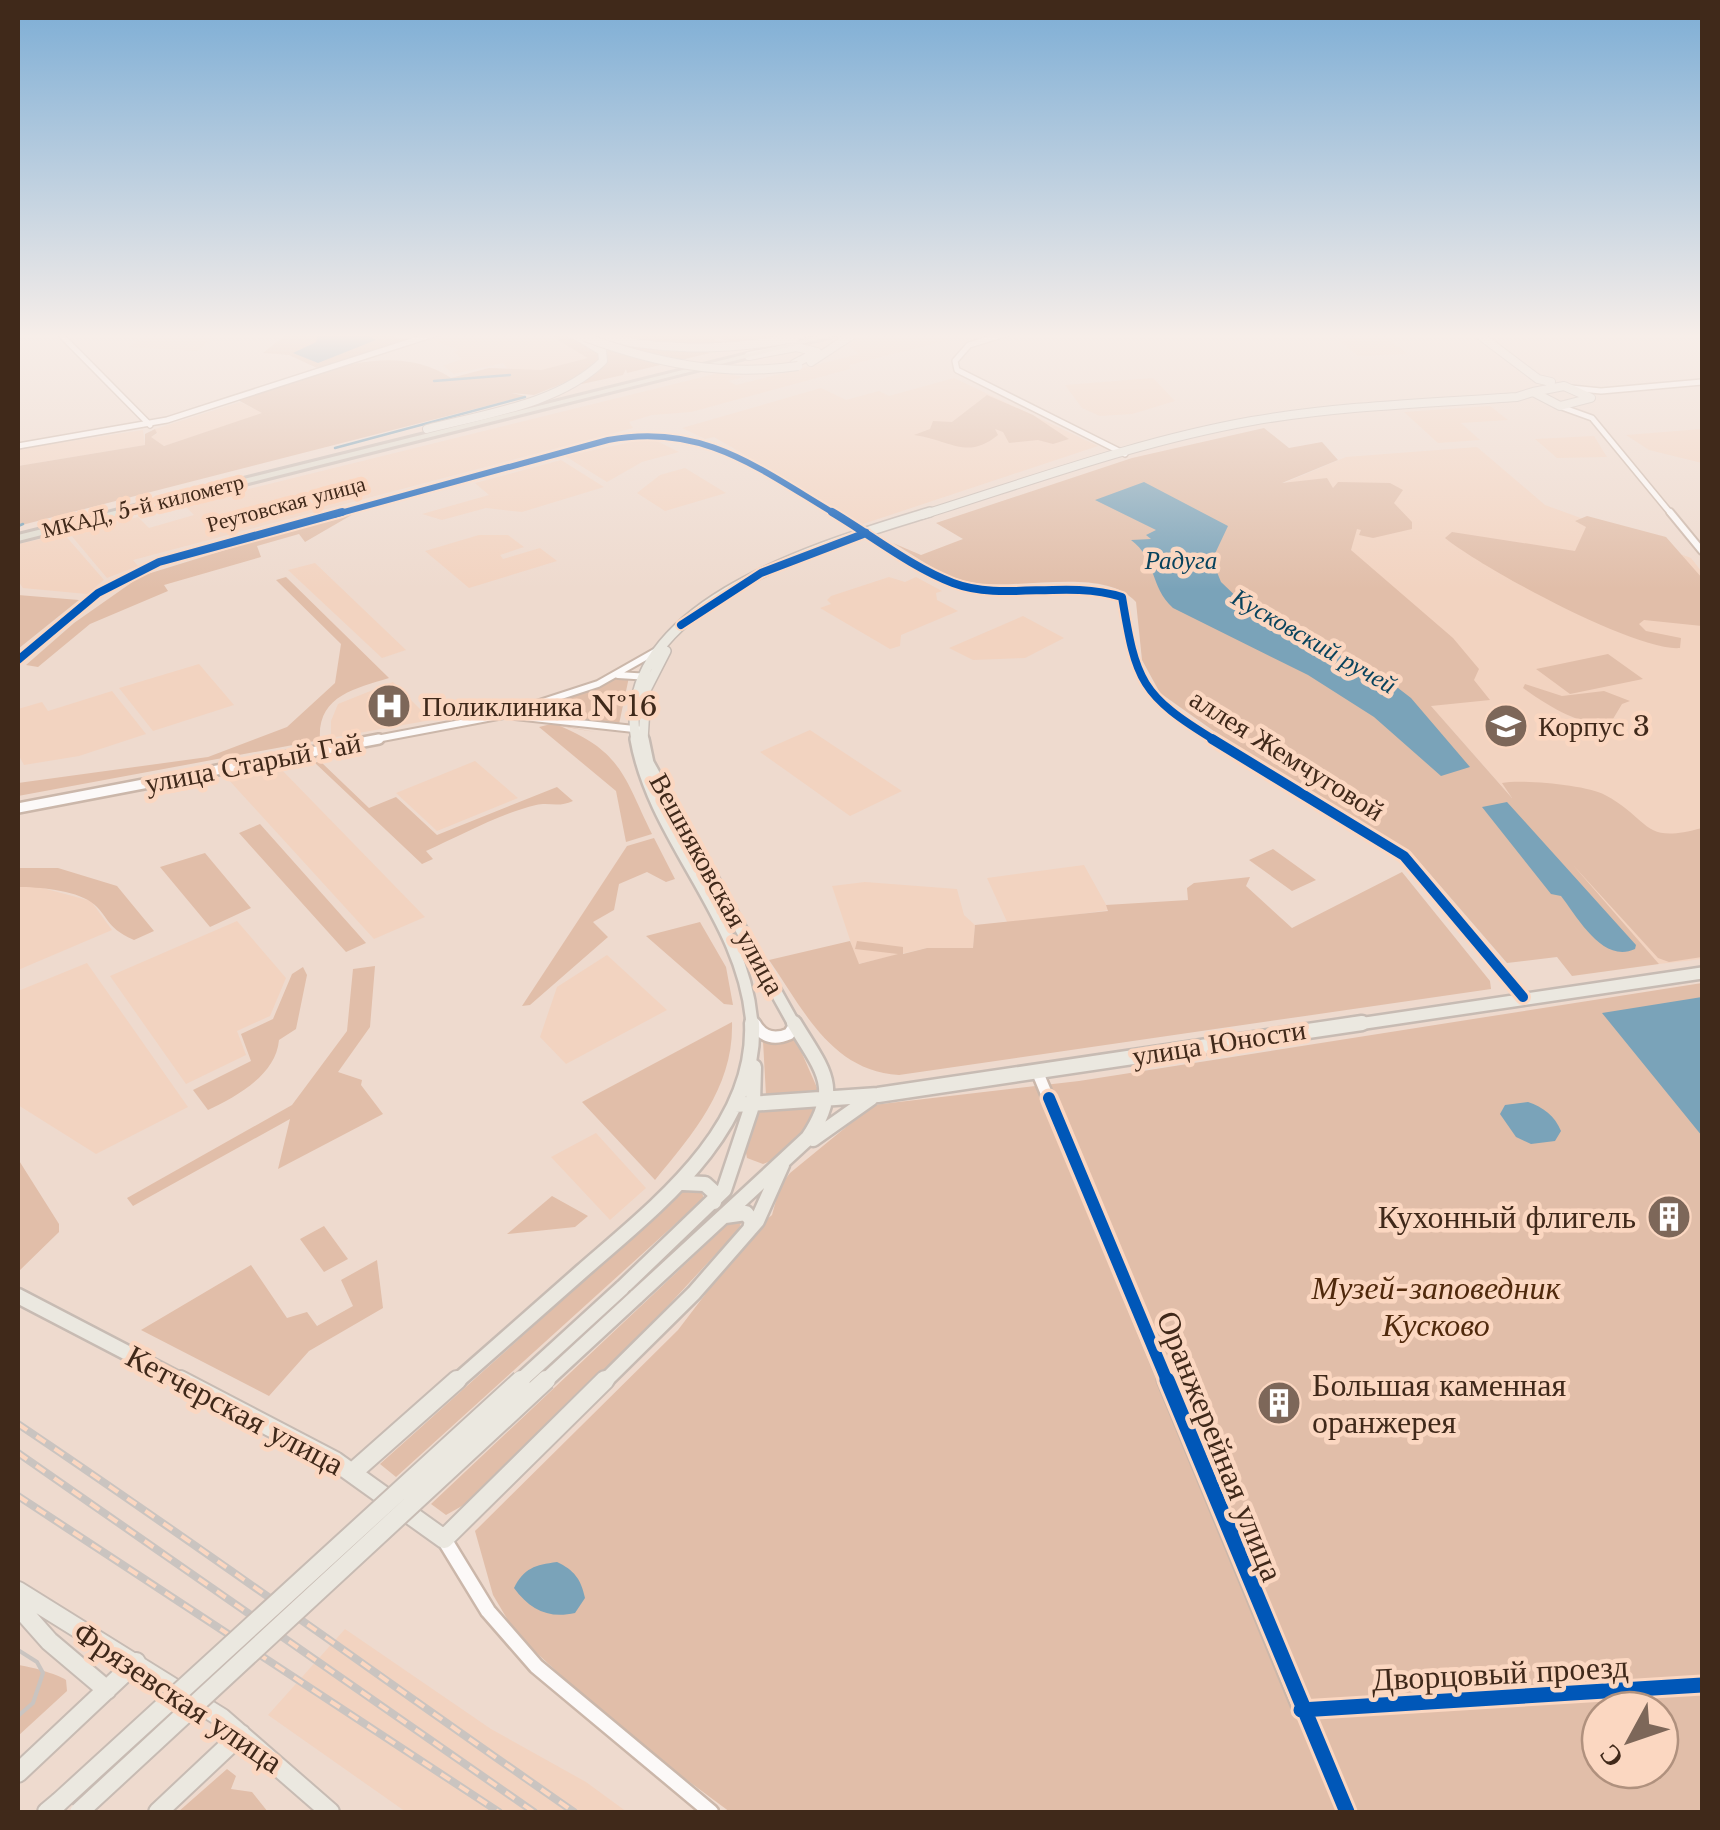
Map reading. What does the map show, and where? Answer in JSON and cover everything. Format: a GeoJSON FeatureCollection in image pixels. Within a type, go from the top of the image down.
{"type":"FeatureCollection","features":[{"type":"Feature","properties":{"kind":"highway","name":"МКАД, 5-й километр"},"geometry":{"type":"LineString","coordinates":[[18,530],[473,418]]}},
{"type":"Feature","properties":{"kind":"highway","name":"МКАД, 5-й километр"},"geometry":{"type":"LineString","coordinates":[[18,538],[488,418]]}},
{"type":"Feature","properties":{"kind":"main road"},"geometry":{"type":"LineString","coordinates":[[427,429],[460,418]]}},
{"type":"Feature","properties":{"kind":"main road","name":"Вешняковская улица"},"geometry":{"type":"LineString","coordinates":[[352,1472],[682,1182],[735,1105],[753,1052],[755,1024],[742,964],[661,800],[637,731],[645,676],[658,650],[688,619],[731,589],[847,542],[1122,453],[1277,418]]}},
{"type":"Feature","properties":{"kind":"main road","name":"Вешняковская улица"},"geometry":{"type":"LineString","coordinates":[[645,676],[676,638],[726,599],[774,573],[847,542]]}},
{"type":"Feature","properties":{"kind":"main road","name":"Вешняковская улица"},"geometry":{"type":"LineString","coordinates":[[661,800],[793,1018],[822,1070],[828,1098]]}},
{"type":"Feature","properties":{"kind":"main road","name":"улица Юности"},"geometry":{"type":"LineString","coordinates":[[735,1105],[878,1095],[1702,973]]}},
{"type":"Feature","properties":{"kind":"main road"},"geometry":{"type":"LineString","coordinates":[[79,1812],[629,1292],[712,1206],[724,1190],[753,1103],[753,1052]]}},
{"type":"Feature","properties":{"kind":"main road"},"geometry":{"type":"LineString","coordinates":[[53,1807],[629,1292],[797,1150],[878,1095]]}},
{"type":"Feature","properties":{"kind":"main road"},"geometry":{"type":"LineString","coordinates":[[797,1150],[822,1119],[828,1098]]}},
{"type":"Feature","properties":{"kind":"main road"},"geometry":{"type":"LineString","coordinates":[[444,1539],[694,1293],[764,1210],[784,1161]]}},
{"type":"Feature","properties":{"kind":"main road"},"geometry":{"type":"LineString","coordinates":[[682,1182],[710,1186],[716,1194],[712,1206]]}},
{"type":"Feature","properties":{"kind":"main road"},"geometry":{"type":"LineString","coordinates":[[702,1234],[735,1211],[750,1216],[750,1229]]}},
{"type":"Feature","properties":{"kind":"main road","name":"Кетчерская улица"},"geometry":{"type":"LineString","coordinates":[[18,1296],[352,1472],[444,1539]]}},
{"type":"Feature","properties":{"kind":"main road","name":"Фрязевская улица"},"geometry":{"type":"LineString","coordinates":[[18,1591],[136,1662],[240,1734],[290,1772],[330,1812]]}},
{"type":"Feature","properties":{"kind":"main road"},"geometry":{"type":"LineString","coordinates":[[18,1606],[49,1641],[107,1690]]}},
{"type":"Feature","properties":{"kind":"main road"},"geometry":{"type":"LineString","coordinates":[[18,1773],[136,1662]]}},
{"type":"Feature","properties":{"kind":"main road"},"geometry":{"type":"LineString","coordinates":[[158,1812],[240,1734]]}},
{"type":"Feature","properties":{"kind":"street"},"geometry":{"type":"LineString","coordinates":[[144,418],[150,424]]}},
{"type":"Feature","properties":{"kind":"street"},"geometry":{"type":"LineString","coordinates":[[18,446],[168,418]]}},
{"type":"Feature","properties":{"kind":"street"},"geometry":{"type":"LineString","coordinates":[[1049,418],[1122,453]]}},
{"type":"Feature","properties":{"kind":"street"},"geometry":{"type":"LineString","coordinates":[[1592,418],[1702,551]]}},
{"type":"Feature","properties":{"kind":"street","name":"Реутовская улица"},"geometry":{"type":"LineString","coordinates":[[18,660],[98,593],[160,562],[633,435],[678,435],[717,445],[869,535]]}},
{"type":"Feature","properties":{"kind":"street","name":"аллея Жемчуговой"},"geometry":{"type":"LineString","coordinates":[[869,535],[958,585],[991,589],[1086,588],[1122,597],[1132,662],[1146,690],[1199,732],[1404,856],[1522,997]]}},
{"type":"Feature","properties":{"kind":"street","name":"улица Старый Гай"},"geometry":{"type":"LineString","coordinates":[[18,808],[488,719],[554,701],[614,676],[658,650]]}},
{"type":"Feature","properties":{"kind":"street","name":"улица Старый Гай"},"geometry":{"type":"LineString","coordinates":[[614,676],[645,676]]}},
{"type":"Feature","properties":{"kind":"street"},"geometry":{"type":"LineString","coordinates":[[554,701],[544,710],[559,719]]}},
{"type":"Feature","properties":{"kind":"street","name":"улица Старый Гай"},"geometry":{"type":"LineString","coordinates":[[488,719],[559,719],[605,732],[637,731]]}},
{"type":"Feature","properties":{"kind":"street"},"geometry":{"type":"LineString","coordinates":[[755,1024],[762,1034],[778,1038],[792,1030],[793,1018]]}},
{"type":"Feature","properties":{"kind":"street","name":"Оранжерейная улица"},"geometry":{"type":"LineString","coordinates":[[1036,1070],[1301,1710]]}},
{"type":"Feature","properties":{"kind":"street"},"geometry":{"type":"LineString","coordinates":[[444,1539],[489,1612],[515,1642],[612,1733],[711,1812]]}},
{"type":"Feature","properties":{"kind":"street","name":"Дворцовый проезд"},"geometry":{"type":"LineString","coordinates":[[1301,1710],[1702,1685]]}},
{"type":"Feature","properties":{"kind":"shaded area"},"geometry":{"type":"Polygon","coordinates":[[[188,418],[248,418],[164,446],[150,437],[157,434],[155,429],[188,418]]]}},
{"type":"Feature","properties":{"kind":"shaded area"},"geometry":{"type":"Polygon","coordinates":[[[535,418],[641,418],[629,422],[633,428],[133,560],[138,566],[107,578],[70,534],[138,517],[149,528],[194,515],[184,505],[535,418]]]}},
{"type":"Feature","properties":{"kind":"shaded area"},"geometry":{"type":"Polygon","coordinates":[[[715,418],[1040,418],[1098,446],[863,524],[714,437],[705,439],[682,428],[715,418]]]}},
{"type":"Feature","properties":{"kind":"shaded area"},"geometry":{"type":"Polygon","coordinates":[[[1411,418],[1508,420],[1461,423],[1480,440],[1438,443],[1411,418]]]}},
{"type":"Feature","properties":{"kind":"shaded area"},"geometry":{"type":"Polygon","coordinates":[[[1702,429],[1702,463],[1649,450],[1626,435],[1702,429]]]}},
{"type":"Feature","properties":{"kind":"shaded area"},"geometry":{"type":"Polygon","coordinates":[[[143,430],[145,445],[18,466],[18,449],[143,430]]]}},
{"type":"Feature","properties":{"kind":"shaded area"},"geometry":{"type":"Polygon","coordinates":[[[1594,436],[1607,457],[1557,458],[1535,439],[1594,436]]]}},
{"type":"Feature","properties":{"kind":"shaded area"},"geometry":{"type":"Polygon","coordinates":[[[651,438],[679,452],[642,462],[607,482],[565,456],[651,438]]]}},
{"type":"Feature","properties":{"kind":"shaded area"},"geometry":{"type":"Polygon","coordinates":[[[1477,447],[1545,505],[1691,558],[1702,572],[1702,959],[1659,964],[1430,705],[1229,506],[1346,457],[1477,447]]]}},
{"type":"Feature","properties":{"kind":"shaded area"},"geometry":{"type":"Polygon","coordinates":[[[561,460],[604,487],[522,512],[486,508],[442,520],[422,514],[489,495],[475,483],[561,460]]]}},
{"type":"Feature","properties":{"kind":"shaded area"},"geometry":{"type":"Polygon","coordinates":[[[685,468],[726,493],[665,511],[637,493],[660,475],[685,468]]]}},
{"type":"Feature","properties":{"kind":"shaded area"},"geometry":{"type":"Polygon","coordinates":[[[64,534],[104,580],[87,594],[23,588],[18,581],[18,544],[64,534]]]}},
{"type":"Feature","properties":{"kind":"shaded area"},"geometry":{"type":"Polygon","coordinates":[[[479,535],[508,535],[524,547],[500,555],[503,559],[540,548],[557,561],[469,588],[425,551],[479,535]]]}},
{"type":"Feature","properties":{"kind":"shaded area"},"geometry":{"type":"Polygon","coordinates":[[[315,563],[406,650],[382,658],[288,570],[315,563]]]}},
{"type":"Feature","properties":{"kind":"shaded area"},"geometry":{"type":"Polygon","coordinates":[[[889,577],[905,582],[916,577],[942,591],[936,593],[937,600],[958,611],[901,635],[900,646],[890,649],[820,608],[831,604],[827,600],[831,596],[889,577]]]}},
{"type":"Feature","properties":{"kind":"shaded area"},"geometry":{"type":"Polygon","coordinates":[[[1023,616],[1064,638],[1025,658],[973,660],[949,648],[1023,616]]]}},
{"type":"Feature","properties":{"kind":"shaded area"},"geometry":{"type":"Polygon","coordinates":[[[199,664],[234,705],[153,731],[119,688],[199,664]]]}},
{"type":"Feature","properties":{"kind":"shaded area"},"geometry":{"type":"Polygon","coordinates":[[[393,682],[431,720],[331,738],[331,721],[338,704],[393,682]]]}},
{"type":"Feature","properties":{"kind":"shaded area"},"geometry":{"type":"Polygon","coordinates":[[[112,691],[146,734],[79,756],[24,765],[18,754],[18,709],[42,702],[48,711],[112,691]]]}},
{"type":"Feature","properties":{"kind":"shaded area"},"geometry":{"type":"Polygon","coordinates":[[[810,730],[902,791],[850,816],[760,752],[810,730]]]}},
{"type":"Feature","properties":{"kind":"shaded area"},"geometry":{"type":"Polygon","coordinates":[[[475,761],[518,798],[437,831],[396,793],[475,761]]]}},
{"type":"Feature","properties":{"kind":"shaded area"},"geometry":{"type":"Polygon","coordinates":[[[280,768],[425,917],[374,939],[227,778],[280,768]]]}},
{"type":"Feature","properties":{"kind":"shaded area"},"geometry":{"type":"Polygon","coordinates":[[[1084,865],[1109,910],[1008,924],[987,878],[1084,865]]]}},
{"type":"Feature","properties":{"kind":"shaded area"},"geometry":{"type":"Polygon","coordinates":[[[865,882],[957,889],[964,915],[975,925],[973,948],[927,948],[858,964],[832,886],[865,882]]]}},
{"type":"Feature","properties":{"kind":"shaded area"},"geometry":{"type":"Polygon","coordinates":[[[18,887],[39,887],[91,901],[112,930],[18,970],[18,887]]]}},
{"type":"Feature","properties":{"kind":"shaded area"},"geometry":{"type":"Polygon","coordinates":[[[237,921],[286,978],[270,1016],[237,1031],[246,1055],[186,1084],[110,976],[237,921]]]}},
{"type":"Feature","properties":{"kind":"shaded area"},"geometry":{"type":"Polygon","coordinates":[[[607,955],[667,1010],[566,1064],[540,1037],[557,987],[607,955]]]}},
{"type":"Feature","properties":{"kind":"shaded area"},"geometry":{"type":"Polygon","coordinates":[[[87,963],[188,1107],[96,1154],[18,1105],[18,991],[87,963]]]}},
{"type":"Feature","properties":{"kind":"shaded area"},"geometry":{"type":"Polygon","coordinates":[[[596,1133],[646,1188],[610,1220],[551,1157],[596,1133]]]}},
{"type":"Feature","properties":{"kind":"shaded area"},"geometry":{"type":"Polygon","coordinates":[[[345,1629],[491,1729],[586,1782],[627,1812],[406,1812],[268,1715],[345,1629]]]}},
{"type":"Feature","properties":{"kind":"green space"},"geometry":{"type":"Polygon","coordinates":[[[246,418],[438,418],[18,526],[18,466],[145,445],[145,434],[155,429],[157,433],[151,437],[164,446],[246,418]]]}},
{"type":"Feature","properties":{"kind":"green space"},"geometry":{"type":"Polygon","coordinates":[[[957,418],[1038,418],[1069,439],[1053,444],[1038,440],[1009,443],[1003,432],[995,429],[998,435],[968,448],[914,435],[930,429],[933,421],[952,422],[957,418]]]}},
{"type":"Feature","properties":{"kind":"green space"},"geometry":{"type":"Polygon","coordinates":[[[1264,428],[1289,448],[1322,442],[1338,460],[1282,483],[1327,478],[1333,488],[1338,482],[1390,483],[1403,490],[1394,503],[1412,522],[1412,529],[1373,538],[1359,535],[1361,530],[1357,529],[1351,550],[1453,638],[1479,669],[1474,680],[1490,700],[1431,706],[1512,798],[1502,783],[1570,786],[1605,795],[1657,832],[1702,828],[1702,957],[1669,962],[1658,958],[1573,865],[1659,964],[1572,976],[1557,957],[1507,963],[1411,852],[1235,746],[1160,693],[1142,660],[1136,602],[1120,590],[1078,582],[982,584],[962,580],[935,569],[893,543],[921,555],[963,539],[936,523],[1132,458],[1264,428]]]}},
{"type":"Feature","properties":{"kind":"green space"},"geometry":{"type":"Polygon","coordinates":[[[355,513],[305,542],[299,534],[257,546],[261,557],[164,585],[168,591],[90,624],[38,667],[26,665],[74,623],[141,576],[355,513]]]}},
{"type":"Feature","properties":{"kind":"green space"},"geometry":{"type":"Polygon","coordinates":[[[1587,516],[1666,537],[1702,578],[1702,626],[1644,620],[1639,624],[1646,631],[1681,638],[1680,648],[1659,646],[1596,623],[1524,587],[1445,538],[1452,532],[1575,551],[1586,527],[1575,521],[1587,516]]]}},
{"type":"Feature","properties":{"kind":"green space"},"geometry":{"type":"Polygon","coordinates":[[[286,577],[389,678],[351,691],[331,704],[321,725],[320,740],[18,796],[18,783],[208,757],[287,727],[335,683],[341,644],[276,580],[286,577]]]}},
{"type":"Feature","properties":{"kind":"green space"},"geometry":{"type":"Polygon","coordinates":[[[18,595],[79,600],[18,649],[18,595]]]}},
{"type":"Feature","properties":{"kind":"green space"},"geometry":{"type":"Polygon","coordinates":[[[1608,654],[1643,679],[1570,694],[1536,669],[1608,654]]]}},
{"type":"Feature","properties":{"kind":"green space"},"geometry":{"type":"Polygon","coordinates":[[[621,676],[629,677],[618,729],[551,712],[553,705],[621,676]]]}},
{"type":"Feature","properties":{"kind":"green space"},"geometry":{"type":"Polygon","coordinates":[[[1525,684],[1562,696],[1604,691],[1630,701],[1622,704],[1610,724],[1599,724],[1576,719],[1553,707],[1523,688],[1525,684]]]}},
{"type":"Feature","properties":{"kind":"green space"},"geometry":{"type":"Polygon","coordinates":[[[527,719],[595,732],[560,726],[597,746],[619,768],[652,834],[626,842],[616,791],[539,727],[551,724],[527,719]]]}},
{"type":"Feature","properties":{"kind":"green space"},"geometry":{"type":"Polygon","coordinates":[[[314,762],[321,762],[369,808],[396,797],[437,835],[557,787],[573,801],[536,805],[494,820],[426,851],[433,859],[422,864],[314,762]]]}},
{"type":"Feature","properties":{"kind":"green space"},"geometry":{"type":"Polygon","coordinates":[[[260,824],[366,943],[346,952],[239,833],[260,824]]]}},
{"type":"Feature","properties":{"kind":"green space"},"geometry":{"type":"Polygon","coordinates":[[[654,838],[675,879],[666,882],[647,872],[619,884],[614,910],[593,922],[608,937],[530,1005],[522,1006],[627,846],[654,838]]]}},
{"type":"Feature","properties":{"kind":"green space"},"geometry":{"type":"Polygon","coordinates":[[[1273,849],[1316,880],[1292,891],[1249,860],[1273,849]]]}},
{"type":"Feature","properties":{"kind":"green space"},"geometry":{"type":"Polygon","coordinates":[[[205,853],[251,908],[210,927],[160,867],[205,853]]]}},
{"type":"Feature","properties":{"kind":"green space"},"geometry":{"type":"Polygon","coordinates":[[[18,868],[58,868],[117,886],[154,931],[134,940],[112,926],[84,898],[56,890],[18,887],[18,868]]]}},
{"type":"Feature","properties":{"kind":"green space"},"geometry":{"type":"Polygon","coordinates":[[[1402,872],[1490,981],[1491,989],[899,1075],[875,1071],[837,1050],[807,1017],[769,960],[850,941],[859,964],[898,954],[855,949],[857,941],[903,947],[903,954],[927,948],[973,948],[975,925],[1108,911],[1106,905],[1188,900],[1187,888],[1194,883],[1250,877],[1246,886],[1292,928],[1402,872]]]}},
{"type":"Feature","properties":{"kind":"green space"},"geometry":{"type":"Polygon","coordinates":[[[700,922],[726,967],[733,1005],[724,1004],[646,936],[700,922]]]}},
{"type":"Feature","properties":{"kind":"green space"},"geometry":{"type":"Polygon","coordinates":[[[375,966],[370,1027],[338,1072],[362,1080],[361,1085],[383,1114],[278,1169],[290,1119],[133,1206],[127,1198],[292,1105],[347,1031],[353,969],[375,966]]]}},
{"type":"Feature","properties":{"kind":"green space"},"geometry":{"type":"Polygon","coordinates":[[[303,967],[307,975],[296,1029],[279,1040],[263,1074],[208,1110],[193,1090],[251,1061],[241,1034],[273,1019],[292,974],[303,967]]]}},
{"type":"Feature","properties":{"kind":"green space","name":"Музей-заповедник Кусково"},"geometry":{"type":"Polygon","coordinates":[[[1702,983],[1702,1812],[730,1812],[625,1734],[516,1634],[493,1595],[475,1531],[678,1330],[755,1229],[772,1215],[780,1186],[790,1173],[873,1105],[1079,1081],[1702,983]]]}},
{"type":"Feature","properties":{"kind":"green space"},"geometry":{"type":"Polygon","coordinates":[[[732,1022],[731,1045],[719,1088],[697,1126],[655,1180],[582,1102],[732,1022]]]}},
{"type":"Feature","properties":{"kind":"green space"},"geometry":{"type":"Polygon","coordinates":[[[794,1035],[818,1090],[766,1095],[763,1041],[794,1035]]]}},
{"type":"Feature","properties":{"kind":"green space"},"geometry":{"type":"Polygon","coordinates":[[[814,1106],[803,1133],[781,1155],[763,1164],[747,1158],[745,1148],[757,1112],[814,1106]]]}},
{"type":"Feature","properties":{"kind":"green space"},"geometry":{"type":"Polygon","coordinates":[[[18,1159],[59,1224],[59,1232],[18,1272],[18,1159]]]}},
{"type":"Feature","properties":{"kind":"green space"},"geometry":{"type":"Polygon","coordinates":[[[686,1189],[700,1189],[704,1198],[396,1477],[380,1464],[686,1189]]]}},
{"type":"Feature","properties":{"kind":"green space"},"geometry":{"type":"Polygon","coordinates":[[[552,1196],[588,1216],[575,1227],[507,1234],[552,1196]]]}},
{"type":"Feature","properties":{"kind":"green space"},"geometry":{"type":"Polygon","coordinates":[[[742,1220],[739,1229],[653,1322],[469,1502],[446,1515],[431,1504],[730,1222],[742,1220]]]}},
{"type":"Feature","properties":{"kind":"green space"},"geometry":{"type":"Polygon","coordinates":[[[324,1226],[348,1259],[324,1272],[300,1239],[324,1226]]]}},
{"type":"Feature","properties":{"kind":"green space"},"geometry":{"type":"Polygon","coordinates":[[[377,1260],[383,1308],[309,1351],[269,1396],[141,1330],[251,1265],[287,1318],[307,1312],[317,1326],[353,1306],[341,1280],[377,1260]]]}},
{"type":"Feature","properties":{"kind":"green space"},"geometry":{"type":"Polygon","coordinates":[[[18,1665],[66,1680],[67,1691],[18,1736],[18,1665]]]}},
{"type":"Feature","properties":{"kind":"green space"},"geometry":{"type":"Polygon","coordinates":[[[227,1769],[236,1776],[231,1789],[252,1792],[268,1812],[178,1812],[227,1769]]]}},
{"type":"Feature","properties":{"kind":"water","name":"Радуга"},"geometry":{"type":"Polygon","coordinates":[[[1144,482],[1228,526],[1212,560],[1221,582],[1243,603],[1389,681],[1411,698],[1470,767],[1441,776],[1374,717],[1308,675],[1173,608],[1160,591],[1145,556],[1131,540],[1151,539],[1146,535],[1156,530],[1095,500],[1144,482]]]}},
{"type":"Feature","properties":{"kind":"water"},"geometry":{"type":"Polygon","coordinates":[[[1507,802],[1636,945],[1635,949],[1623,952],[1602,945],[1561,896],[1551,894],[1482,807],[1507,802]]]}},
{"type":"Feature","properties":{"kind":"water"},"geometry":{"type":"Polygon","coordinates":[[[1702,997],[1702,1136],[1602,1013],[1702,997]]]}},
{"type":"Feature","properties":{"kind":"water"},"geometry":{"type":"Polygon","coordinates":[[[1528,1102],[1555,1121],[1561,1131],[1555,1141],[1531,1144],[1516,1137],[1500,1114],[1505,1105],[1528,1102]]]}},
{"type":"Feature","properties":{"kind":"water"},"geometry":{"type":"Polygon","coordinates":[[[557,1562],[572,1572],[581,1585],[585,1598],[575,1613],[557,1615],[541,1611],[514,1588],[531,1569],[557,1562]]]}},
{"type":"Feature","properties":{"kind":"waterway"},"geometry":{"type":"LineString","coordinates":[[335,448],[445,418]]}},
{"type":"Feature","properties":{"kind":"waterway"},"geometry":{"type":"LineString","coordinates":[[18,526],[23,524]]}},
{"type":"Feature","properties":{"kind":"tram line"},"geometry":{"type":"LineString","coordinates":[[18,1650],[37,1662],[43,1673],[33,1703],[18,1716]]}},
{"type":"Feature","properties":{"kind":"railway"},"geometry":{"type":"LineString","coordinates":[[18,1424],[574,1812]]}},
{"type":"Feature","properties":{"kind":"railway"},"geometry":{"type":"LineString","coordinates":[[18,1453],[534,1812]]}},
{"type":"Feature","properties":{"kind":"railway"},"geometry":{"type":"LineString","coordinates":[[18,1496],[499,1812]]}},
{"type":"Feature","properties":{"kind":"cycle path"},"geometry":{"type":"LineString","coordinates":[[18,660],[98,593],[159,562],[608,440],[653,434],[698,440],[726,450],[953,583],[995,589],[1081,587],[1122,597],[1133,662],[1146,689],[1199,731],[1404,856],[1523,997]]}},
{"type":"Feature","properties":{"kind":"cycle path"},"geometry":{"type":"LineString","coordinates":[[681,625],[761,573],[866,533]]}},
{"type":"Feature","properties":{"kind":"cycle path"},"geometry":{"type":"LineString","coordinates":[[1049,1098],[1347,1812]]}},
{"type":"Feature","properties":{"kind":"cycle path"},"geometry":{"type":"LineString","coordinates":[[1301,1710],[1702,1685]]}},
{"type":"Feature","properties":{"kind":"place","name":"Поликлиника №16"},"geometry":{"type":"Point","coordinates":[389,706]}},
{"type":"Feature","properties":{"kind":"place","name":"Корпус 3"},"geometry":{"type":"Point","coordinates":[1506,726]}},
{"type":"Feature","properties":{"kind":"place","name":"Кухонный флигель"},"geometry":{"type":"Point","coordinates":[1669,1217]}},
{"type":"Feature","properties":{"kind":"place","name":"Большая каменная оранжерея"},"geometry":{"type":"Point","coordinates":[1279,1403]}},
{"type":"Feature","properties":{"kind":"water label","name":"Кусковский ручей"},"geometry":{"type":"Point","coordinates":[1314,641]}}]}
